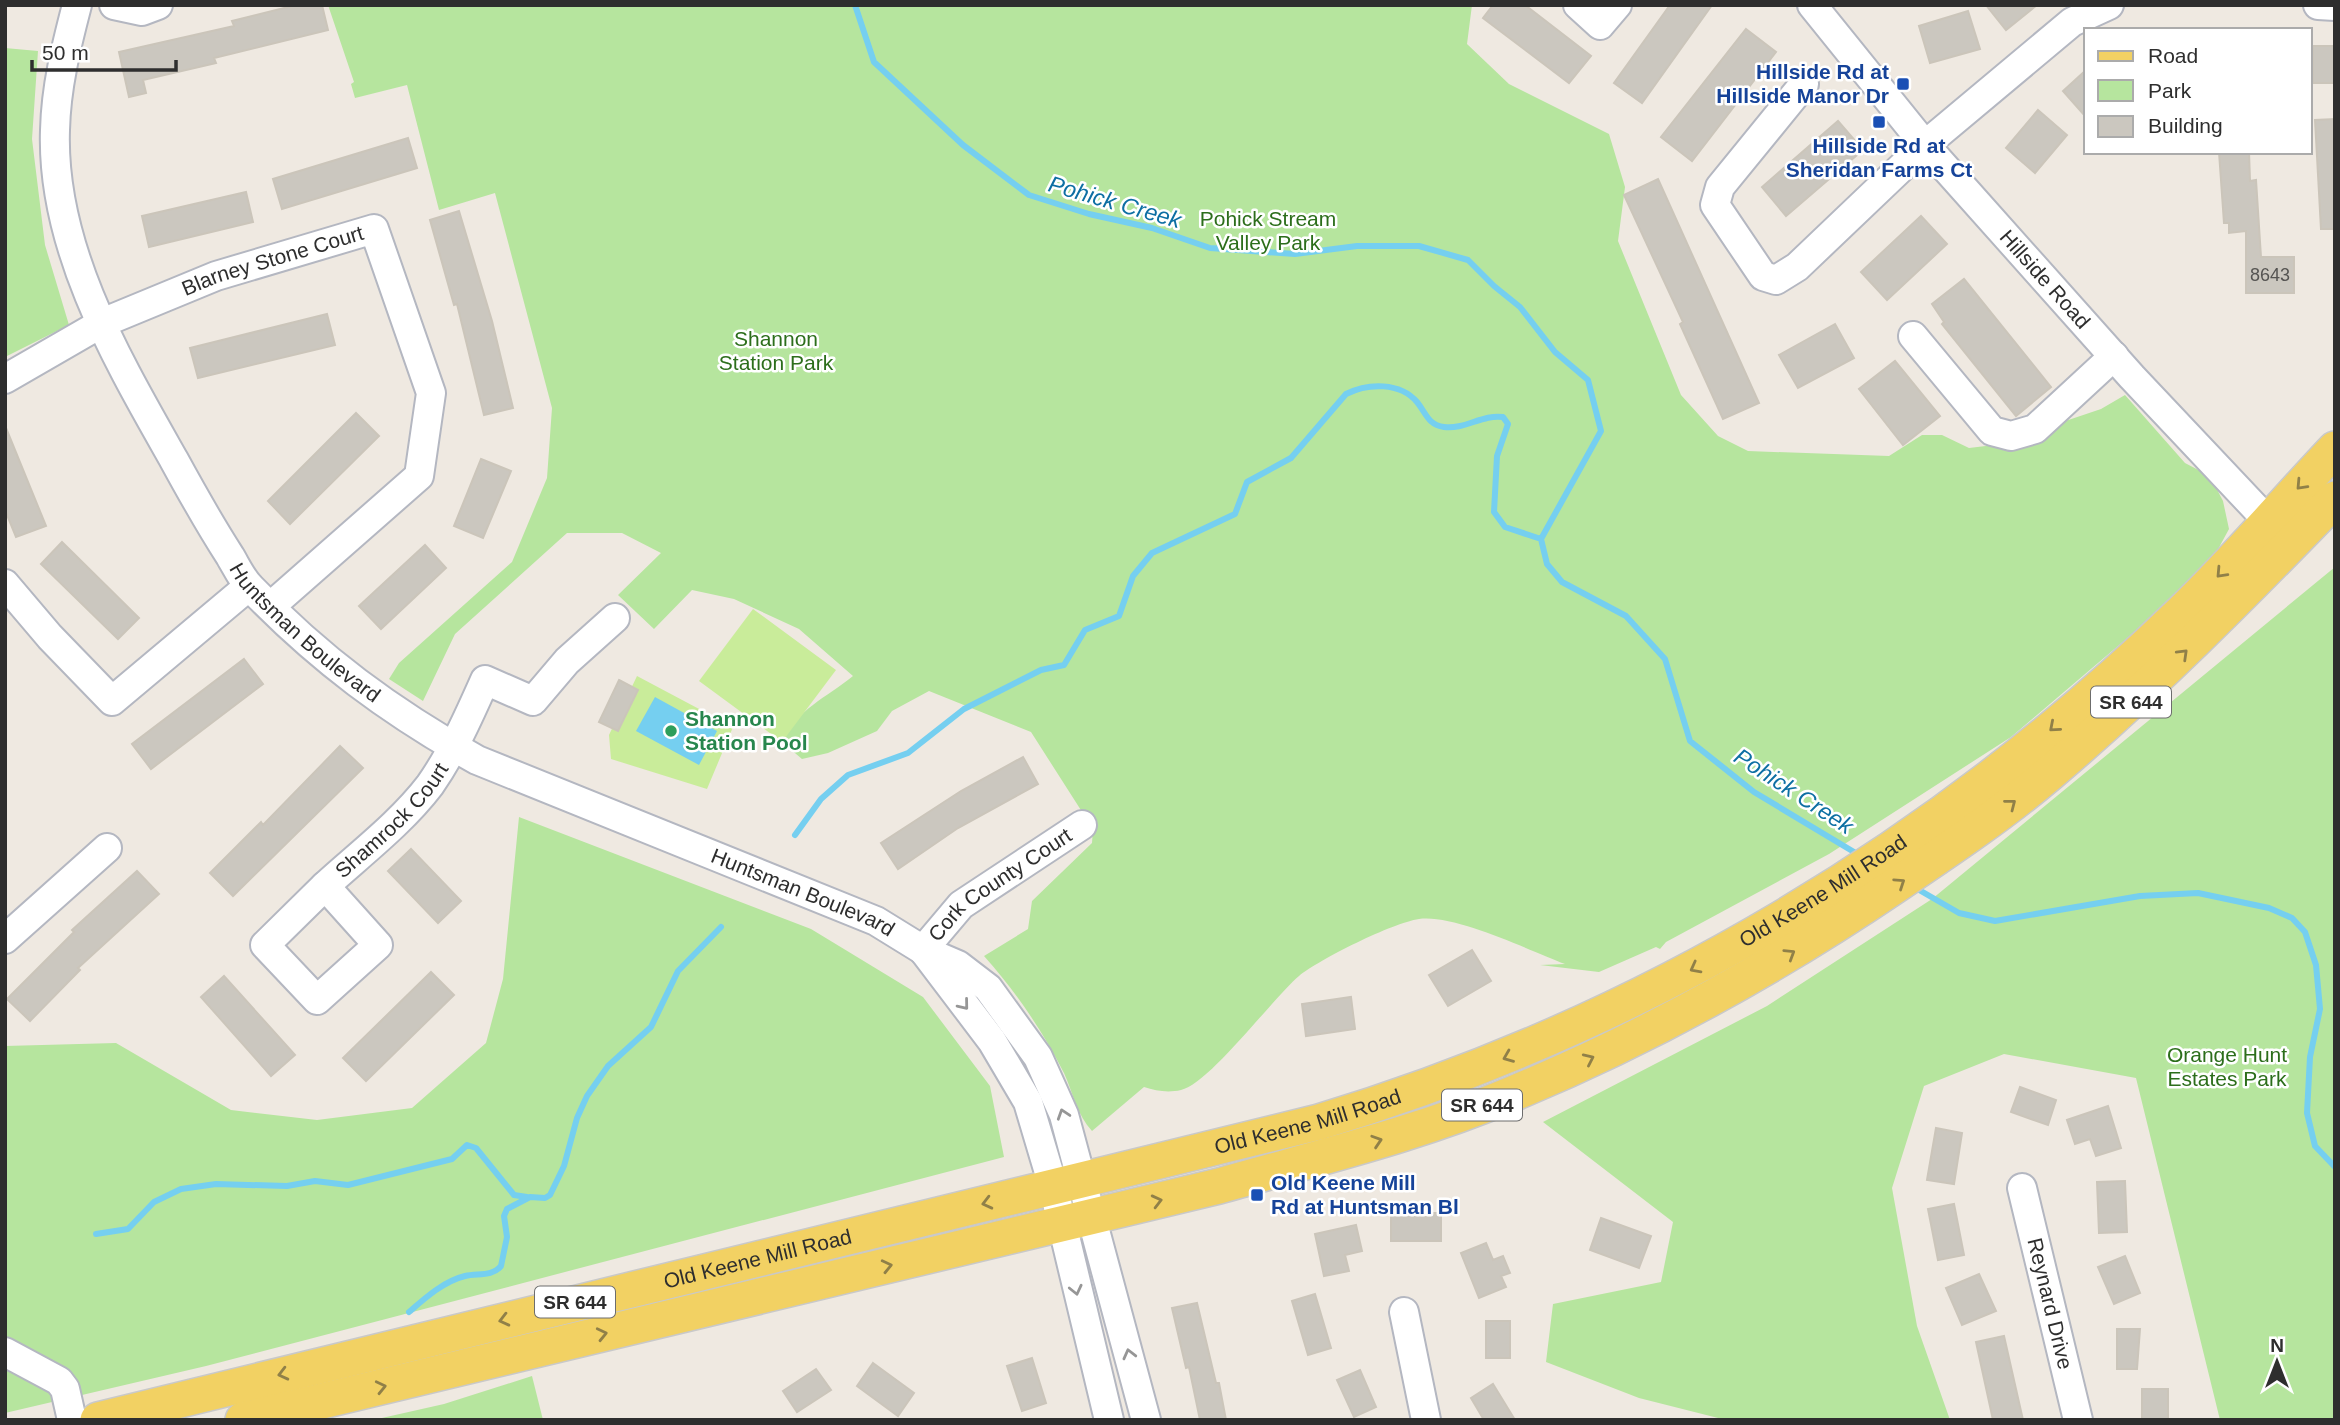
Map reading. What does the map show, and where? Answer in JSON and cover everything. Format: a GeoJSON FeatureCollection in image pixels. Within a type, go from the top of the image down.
{"type":"FeatureCollection","features":[{"type":"Feature","properties":{"kind":"main road","name":"Old Keene Mill Road"},"geometry":{"type":"LineString","coordinates":[[243,1420],[1219,1186],[1369,1143],[1511,1095],[1679,1017],[1754,976],[1843,921],[1956,844],[2048,775],[2184,654],[2279,533],[2335,449]]}},
{"type":"Feature","properties":{"kind":"main road","name":"Old Keene Mill Road"},"geometry":{"type":"LineString","coordinates":[[98,1420],[1319,1122],[1459,1077],[1536,1045],[1693,970],[1817,896],[1932,820],[1998,772],[2098,689],[2181,613],[2279,533],[2335,499]]}},
{"type":"Feature","properties":{"kind":"street","name":"Huntsman Boulevard"},"geometry":{"type":"LineString","coordinates":[[77,5],[57,91],[54,132],[57,178],[67,231],[102,323],[170,455],[249,586],[358,686],[393,712],[454,748],[562,795],[832,901],[876,921],[923,950],[1013,1073],[1039,1131],[1067,1183],[1076,1220],[1109,1420]]}},
{"type":"Feature","properties":{"kind":"street"},"geometry":{"type":"LineString","coordinates":[[114,5],[142,11],[158,5]]}},
{"type":"Feature","properties":{"kind":"street"},"geometry":{"type":"LineString","coordinates":[[1578,5],[1609,15]]}},
{"type":"Feature","properties":{"kind":"street","name":"Hillside Road"},"geometry":{"type":"LineString","coordinates":[[1812,5],[1925,145],[2279,533]]}},
{"type":"Feature","properties":{"kind":"street"},"geometry":{"type":"LineString","coordinates":[[1804,84],[1720,187],[1715,205],[1763,276],[1776,280],[1797,267],[1925,145],[2072,22],[2109,5]]}},
{"type":"Feature","properties":{"kind":"street"},"geometry":{"type":"LineString","coordinates":[[2318,5],[2335,6]]}},
{"type":"Feature","properties":{"kind":"street","name":"Blarney Stone Court"},"geometry":{"type":"LineString","coordinates":[[102,323],[215,276],[374,229],[431,393],[419,476],[271,606]]}},
{"type":"Feature","properties":{"kind":"street"},"geometry":{"type":"LineString","coordinates":[[5,379],[102,323]]}},
{"type":"Feature","properties":{"kind":"street"},"geometry":{"type":"LineString","coordinates":[[1913,336],[1992,432],[2011,436],[2035,429],[2115,356]]}},
{"type":"Feature","properties":{"kind":"street"},"geometry":{"type":"LineString","coordinates":[[5,584],[50,637],[112,701],[249,586]]}},
{"type":"Feature","properties":{"kind":"street","name":"Shamrock Court"},"geometry":{"type":"LineString","coordinates":[[325,886],[409,809],[454,748],[485,680],[533,701],[567,661],[615,618]]}},
{"type":"Feature","properties":{"kind":"street","name":"Cork County Court"},"geometry":{"type":"LineString","coordinates":[[923,950],[961,905],[1082,824]]}},
{"type":"Feature","properties":{"kind":"street"},"geometry":{"type":"LineString","coordinates":[[5,939],[107,848]]}},
{"type":"Feature","properties":{"kind":"street","name":"Reynard Drive"},"geometry":{"type":"LineString","coordinates":[[2022,1188],[2078,1420]]}},
{"type":"Feature","properties":{"kind":"street","name":"Huntsman Boulevard"},"geometry":{"type":"LineString","coordinates":[[1076,1220],[1146,1420]]}},
{"type":"Feature","properties":{"kind":"street"},"geometry":{"type":"LineString","coordinates":[[1404,1312],[1426,1420]]}},
{"type":"Feature","properties":{"kind":"street"},"geometry":{"type":"LineString","coordinates":[[5,1352],[60,1381],[70,1376],[72,1420]]}},
{"type":"Feature","properties":{"kind":"green space"},"geometry":{"type":"Polygon","coordinates":[[[328,5],[1472,5],[1467,44],[1509,84],[1609,134],[1625,187],[1618,241],[1681,395],[1718,436],[1748,451],[1889,456],[1922,435],[1942,435],[1969,448],[1994,445],[2101,409],[2125,395],[2185,463],[2210,476],[2223,501],[2229,529],[2216,553],[2179,594],[2011,737],[1829,854],[1666,942],[1660,949],[1656,947],[1599,972],[1540,965],[1565,964],[1492,934],[1452,922],[1419,919],[1407,922],[1323,960],[1299,976],[1224,1057],[1193,1084],[1171,1091],[1144,1087],[1092,1131],[1083,1118],[1047,1042],[1018,998],[984,956],[1028,929],[1032,901],[1092,843],[1093,829],[1031,732],[929,691],[892,711],[877,731],[828,753],[802,759],[782,742],[788,731],[804,712],[853,676],[799,629],[734,599],[692,590],[654,629],[618,595],[661,553],[622,533],[567,533],[455,634],[423,701],[389,679],[399,663],[512,562],[547,478],[552,408],[495,193],[439,210],[407,85],[355,98],[351,84],[354,82],[328,5]]]}},
{"type":"Feature","properties":{"kind":"green space"},"geometry":{"type":"Polygon","coordinates":[[[5,48],[38,51],[32,139],[45,245],[69,325],[5,357],[5,48]]]}},
{"type":"Feature","properties":{"kind":"green space","name":"Orange Hunt Estates Park"},"geometry":{"type":"Polygon","coordinates":[[[2335,567],[2335,1420],[2220,1420],[2136,1078],[2004,1054],[1924,1086],[1892,1188],[1917,1326],[1950,1420],[1726,1420],[1639,1398],[1546,1362],[1553,1304],[1661,1282],[1673,1222],[1543,1122],[1767,1006],[1932,899],[2335,567]]]}},
{"type":"Feature","properties":{"kind":"green space"},"geometry":{"type":"Polygon","coordinates":[[[753,609],[836,670],[782,742],[699,681],[753,609]]]}},
{"type":"Feature","properties":{"kind":"green space","name":"Shannon Station Pool"},"geometry":{"type":"Polygon","coordinates":[[[637,676],[733,727],[707,789],[611,759],[609,735],[637,676]]]}},
{"type":"Feature","properties":{"kind":"green space"},"geometry":{"type":"Polygon","coordinates":[[[519,817],[811,929],[923,997],[990,1086],[1004,1157],[206,1366],[5,1413],[5,1046],[116,1043],[231,1110],[317,1120],[412,1108],[486,1043],[503,979],[519,817]]]}},
{"type":"Feature","properties":{"kind":"green space"},"geometry":{"type":"Polygon","coordinates":[[[532,1376],[543,1420],[373,1420],[444,1404],[532,1376]]]}},
{"type":"Feature","properties":{"kind":"water"},"geometry":{"type":"Polygon","coordinates":[[[655,697],[717,731],[699,765],[636,731],[655,697]]]}},
{"type":"Feature","properties":{"kind":"building"},"geometry":{"type":"Polygon","coordinates":[[[296,5],[322,5],[328,30],[214,58],[216,63],[143,80],[146,93],[129,97],[119,52],[234,26],[232,21],[296,5]]]}},
{"type":"Feature","properties":{"kind":"building"},"geometry":{"type":"Polygon","coordinates":[[[1493,5],[1525,5],[1591,56],[1569,83],[1483,18],[1493,5]]]}},
{"type":"Feature","properties":{"kind":"building"},"geometry":{"type":"Polygon","coordinates":[[[1670,5],[1712,5],[1642,103],[1614,83],[1670,5]]]}},
{"type":"Feature","properties":{"kind":"building"},"geometry":{"type":"Polygon","coordinates":[[[1986,5],[2037,5],[2006,30],[1986,5]]]}},
{"type":"Feature","properties":{"kind":"building"},"geometry":{"type":"Polygon","coordinates":[[[1968,11],[1980,49],[1930,63],[1919,26],[1968,11]]]}},
{"type":"Feature","properties":{"kind":"building"},"geometry":{"type":"Polygon","coordinates":[[[1746,29],[1776,52],[1692,161],[1661,137],[1746,29]]]}},
{"type":"Feature","properties":{"kind":"building"},"geometry":{"type":"Polygon","coordinates":[[[2313,46],[2335,46],[2335,83],[2313,83],[2313,46]]]}},
{"type":"Feature","properties":{"kind":"building"},"geometry":{"type":"Polygon","coordinates":[[[2084,72],[2084,115],[2063,91],[2084,72]]]}},
{"type":"Feature","properties":{"kind":"building"},"geometry":{"type":"Polygon","coordinates":[[[2038,110],[2067,135],[2035,173],[2006,148],[2038,110]]]}},
{"type":"Feature","properties":{"kind":"building"},"geometry":{"type":"Polygon","coordinates":[[[2335,119],[2335,229],[2321,229],[2315,120],[2335,119]]]}},
{"type":"Feature","properties":{"kind":"building"},"geometry":{"type":"Polygon","coordinates":[[[1838,121],[1863,150],[1786,216],[1762,187],[1838,121]]]}},
{"type":"Feature","properties":{"kind":"building"},"geometry":{"type":"Polygon","coordinates":[[[408,138],[417,168],[282,209],[273,179],[408,138]]]}},
{"type":"Feature","properties":{"kind":"building"},"geometry":{"type":"Polygon","coordinates":[[[2219,154],[2249,154],[2250,181],[2256,180],[2261,257],[2294,257],[2294,293],[2246,293],[2246,231],[2229,233],[2229,223],[2224,223],[2219,154]]]}},
{"type":"Feature","properties":{"kind":"building"},"geometry":{"type":"Polygon","coordinates":[[[1658,179],[1759,403],[1723,419],[1680,324],[1683,322],[1624,195],[1658,179]]]}},
{"type":"Feature","properties":{"kind":"building"},"geometry":{"type":"Polygon","coordinates":[[[246,192],[253,222],[149,247],[142,216],[246,192]]]}},
{"type":"Feature","properties":{"kind":"building"},"geometry":{"type":"Polygon","coordinates":[[[459,211],[492,321],[513,408],[484,415],[457,304],[454,305],[430,220],[459,211]]]}},
{"type":"Feature","properties":{"kind":"building"},"geometry":{"type":"Polygon","coordinates":[[[1921,216],[1947,244],[1887,300],[1861,272],[1921,216]]]}},
{"type":"Feature","properties":{"kind":"building"},"geometry":{"type":"Polygon","coordinates":[[[1964,279],[2051,387],[2016,416],[1942,324],[1944,322],[1932,304],[1964,279]]]}},
{"type":"Feature","properties":{"kind":"building"},"geometry":{"type":"Polygon","coordinates":[[[327,314],[335,345],[198,378],[190,348],[327,314]]]}},
{"type":"Feature","properties":{"kind":"building"},"geometry":{"type":"Polygon","coordinates":[[[1835,324],[1854,358],[1798,388],[1779,355],[1835,324]]]}},
{"type":"Feature","properties":{"kind":"building"},"geometry":{"type":"Polygon","coordinates":[[[1895,361],[1940,416],[1903,445],[1859,389],[1895,361]]]}},
{"type":"Feature","properties":{"kind":"building"},"geometry":{"type":"Polygon","coordinates":[[[356,413],[379,436],[290,524],[268,501],[356,413]]]}},
{"type":"Feature","properties":{"kind":"building"},"geometry":{"type":"Polygon","coordinates":[[[6,428],[46,526],[16,537],[5,510],[6,428]]]}},
{"type":"Feature","properties":{"kind":"building"},"geometry":{"type":"Polygon","coordinates":[[[481,459],[511,471],[483,538],[454,526],[481,459]]]}},
{"type":"Feature","properties":{"kind":"building"},"geometry":{"type":"Polygon","coordinates":[[[62,542],[139,618],[118,639],[41,564],[62,542]]]}},
{"type":"Feature","properties":{"kind":"building"},"geometry":{"type":"Polygon","coordinates":[[[425,545],[446,568],[381,629],[359,606],[425,545]]]}},
{"type":"Feature","properties":{"kind":"building"},"geometry":{"type":"Polygon","coordinates":[[[244,659],[263,684],[151,769],[132,744],[244,659]]]}},
{"type":"Feature","properties":{"kind":"building"},"geometry":{"type":"Polygon","coordinates":[[[619,680],[638,690],[618,731],[599,722],[619,680]]]}},
{"type":"Feature","properties":{"kind":"building"},"geometry":{"type":"Polygon","coordinates":[[[340,746],[363,768],[233,896],[210,873],[261,822],[263,825],[340,746]]]}},
{"type":"Feature","properties":{"kind":"building"},"geometry":{"type":"Polygon","coordinates":[[[1023,757],[1038,784],[958,828],[898,869],[881,843],[961,791],[1023,757]]]}},
{"type":"Feature","properties":{"kind":"building"},"geometry":{"type":"Polygon","coordinates":[[[411,849],[461,901],[438,923],[388,871],[411,849]]]}},
{"type":"Feature","properties":{"kind":"building"},"geometry":{"type":"Polygon","coordinates":[[[137,871],[159,894],[78,968],[80,970],[30,1021],[7,999],[74,932],[72,930],[137,871]]]}},
{"type":"Feature","properties":{"kind":"building"},"geometry":{"type":"Polygon","coordinates":[[[1472,950],[1491,981],[1448,1006],[1429,975],[1472,950]]]}},
{"type":"Feature","properties":{"kind":"building"},"geometry":{"type":"Polygon","coordinates":[[[431,972],[454,995],[366,1081],[343,1058],[431,972]]]}},
{"type":"Feature","properties":{"kind":"building"},"geometry":{"type":"Polygon","coordinates":[[[224,976],[295,1055],[271,1076],[201,997],[224,976]]]}},
{"type":"Feature","properties":{"kind":"building"},"geometry":{"type":"Polygon","coordinates":[[[1351,997],[1355,1029],[1306,1036],[1302,1004],[1351,997]]]}},
{"type":"Feature","properties":{"kind":"building"},"geometry":{"type":"Polygon","coordinates":[[[2020,1087],[2056,1100],[2048,1125],[2011,1112],[2020,1087]]]}},
{"type":"Feature","properties":{"kind":"building"},"geometry":{"type":"Polygon","coordinates":[[[2108,1106],[2121,1148],[2096,1156],[2090,1139],[2075,1144],[2067,1120],[2108,1106]]]}},
{"type":"Feature","properties":{"kind":"building"},"geometry":{"type":"Polygon","coordinates":[[[1936,1128],[1962,1133],[1954,1184],[1927,1180],[1936,1128]]]}},
{"type":"Feature","properties":{"kind":"building"},"geometry":{"type":"Polygon","coordinates":[[[2125,1181],[2127,1232],[2099,1233],[2097,1182],[2125,1181]]]}},
{"type":"Feature","properties":{"kind":"building"},"geometry":{"type":"Polygon","coordinates":[[[1954,1204],[1964,1255],[1938,1260],[1928,1209],[1954,1204]]]}},
{"type":"Feature","properties":{"kind":"building"},"geometry":{"type":"Polygon","coordinates":[[[1391,1213],[1441,1213],[1441,1241],[1391,1241],[1391,1213]]]}},
{"type":"Feature","properties":{"kind":"building"},"geometry":{"type":"Polygon","coordinates":[[[1601,1218],[1651,1236],[1639,1268],[1590,1250],[1601,1218]]]}},
{"type":"Feature","properties":{"kind":"building"},"geometry":{"type":"Polygon","coordinates":[[[1356,1225],[1362,1251],[1345,1255],[1349,1271],[1324,1276],[1315,1234],[1356,1225]]]}},
{"type":"Feature","properties":{"kind":"building"},"geometry":{"type":"Polygon","coordinates":[[[1486,1243],[1493,1260],[1503,1256],[1510,1273],[1501,1276],[1506,1287],[1479,1298],[1461,1253],[1486,1243]]]}},
{"type":"Feature","properties":{"kind":"building"},"geometry":{"type":"Polygon","coordinates":[[[2125,1256],[2140,1293],[2114,1304],[2098,1267],[2125,1256]]]}},
{"type":"Feature","properties":{"kind":"building"},"geometry":{"type":"Polygon","coordinates":[[[1979,1274],[1996,1311],[1962,1325],[1946,1288],[1979,1274]]]}},
{"type":"Feature","properties":{"kind":"building"},"geometry":{"type":"Polygon","coordinates":[[[1315,1294],[1331,1348],[1308,1355],[1292,1301],[1315,1294]]]}},
{"type":"Feature","properties":{"kind":"building"},"geometry":{"type":"Polygon","coordinates":[[[1197,1303],[1216,1383],[1219,1383],[1226,1420],[1200,1420],[1189,1367],[1186,1368],[1172,1308],[1197,1303]]]}},
{"type":"Feature","properties":{"kind":"building"},"geometry":{"type":"Polygon","coordinates":[[[1486,1321],[1510,1321],[1510,1358],[1486,1358],[1486,1321]]]}},
{"type":"Feature","properties":{"kind":"building"},"geometry":{"type":"Polygon","coordinates":[[[2117,1329],[2140,1329],[2137,1369],[2117,1369],[2117,1329]]]}},
{"type":"Feature","properties":{"kind":"building"},"geometry":{"type":"Polygon","coordinates":[[[2004,1336],[2023,1420],[1993,1420],[1976,1342],[2004,1336]]]}},
{"type":"Feature","properties":{"kind":"building"},"geometry":{"type":"Polygon","coordinates":[[[1032,1358],[1046,1403],[1022,1411],[1007,1366],[1032,1358]]]}},
{"type":"Feature","properties":{"kind":"building"},"geometry":{"type":"Polygon","coordinates":[[[873,1363],[914,1393],[898,1416],[857,1386],[873,1363]]]}},
{"type":"Feature","properties":{"kind":"building"},"geometry":{"type":"Polygon","coordinates":[[[816,1369],[831,1390],[797,1412],[783,1391],[816,1369]]]}},
{"type":"Feature","properties":{"kind":"building"},"geometry":{"type":"Polygon","coordinates":[[[1360,1370],[1376,1407],[1354,1417],[1337,1380],[1360,1370]]]}},
{"type":"Feature","properties":{"kind":"building"},"geometry":{"type":"Polygon","coordinates":[[[1493,1384],[1515,1420],[1484,1420],[1471,1398],[1493,1384]]]}},
{"type":"Feature","properties":{"kind":"building"},"geometry":{"type":"Polygon","coordinates":[[[2142,1389],[2168,1389],[2168,1420],[2142,1420],[2142,1389]]]}},
{"type":"Feature","properties":{"kind":"waterway","name":"Pohick Creek"},"geometry":{"type":"LineString","coordinates":[[855,5],[874,62],[963,145],[1029,195],[1089,214],[1152,228],[1210,248],[1295,254],[1357,246],[1419,246],[1468,260],[1520,307],[1555,352],[1588,380],[1601,431],[1541,539],[1547,564],[1562,582],[1626,616],[1665,659],[1690,741],[1754,792],[1859,855]]}},
{"type":"Feature","properties":{"kind":"waterway"},"geometry":{"type":"LineString","coordinates":[[795,835],[821,799],[848,775],[908,753],[964,709],[1041,670],[1064,665],[1085,630],[1119,616],[1133,576],[1152,553],[1235,514],[1247,482],[1291,458],[1346,394],[1355,390],[1383,386],[1402,391],[1417,402],[1431,421],[1444,427],[1503,417],[1508,424],[1497,456],[1494,512],[1505,527],[1541,539]]}},
{"type":"Feature","properties":{"kind":"waterway","name":"Pohick Creek"},"geometry":{"type":"LineString","coordinates":[[1914,887],[1959,913],[1995,921],[2140,896],[2198,893],[2269,908],[2292,918],[2305,932],[2316,965],[2320,1009],[2310,1057],[2307,1113],[2315,1146],[2335,1167]]}},
{"type":"Feature","properties":{"kind":"waterway"},"geometry":{"type":"LineString","coordinates":[[409,1312],[450,1282],[465,1276],[489,1273],[501,1266],[507,1237],[504,1216],[507,1209],[530,1197],[545,1198],[550,1195],[564,1166],[577,1118],[587,1096],[608,1066],[651,1027],[678,971],[721,927]]}},
{"type":"Feature","properties":{"kind":"waterway"},"geometry":{"type":"LineString","coordinates":[[96,1234],[128,1229],[154,1202],[181,1189],[216,1184],[287,1186],[315,1181],[348,1185],[452,1159],[467,1145],[476,1148],[514,1195],[527,1197]]}},
{"type":"Feature","properties":{"kind":"place","name":"Hillside Rd at Hillside Manor Dr"},"geometry":{"type":"Point","coordinates":[1903,84]}},
{"type":"Feature","properties":{"kind":"place","name":"Hillside Rd at Sheridan Farms Ct"},"geometry":{"type":"Point","coordinates":[1879,122]}},
{"type":"Feature","properties":{"kind":"place","name":"Shannon Station Pool"},"geometry":{"type":"Point","coordinates":[671,731]}},
{"type":"Feature","properties":{"kind":"place","name":"Old Keene Mill Rd at Huntsman Bl"},"geometry":{"type":"Point","coordinates":[1257,1195]}},
{"type":"Feature","properties":{"kind":"park label","name":"Pohick Stream Valley Park"},"geometry":{"type":"Point","coordinates":[1268,231]}},
{"type":"Feature","properties":{"kind":"park label","name":"Shannon Station Park"},"geometry":{"type":"Point","coordinates":[776,351]}}]}
